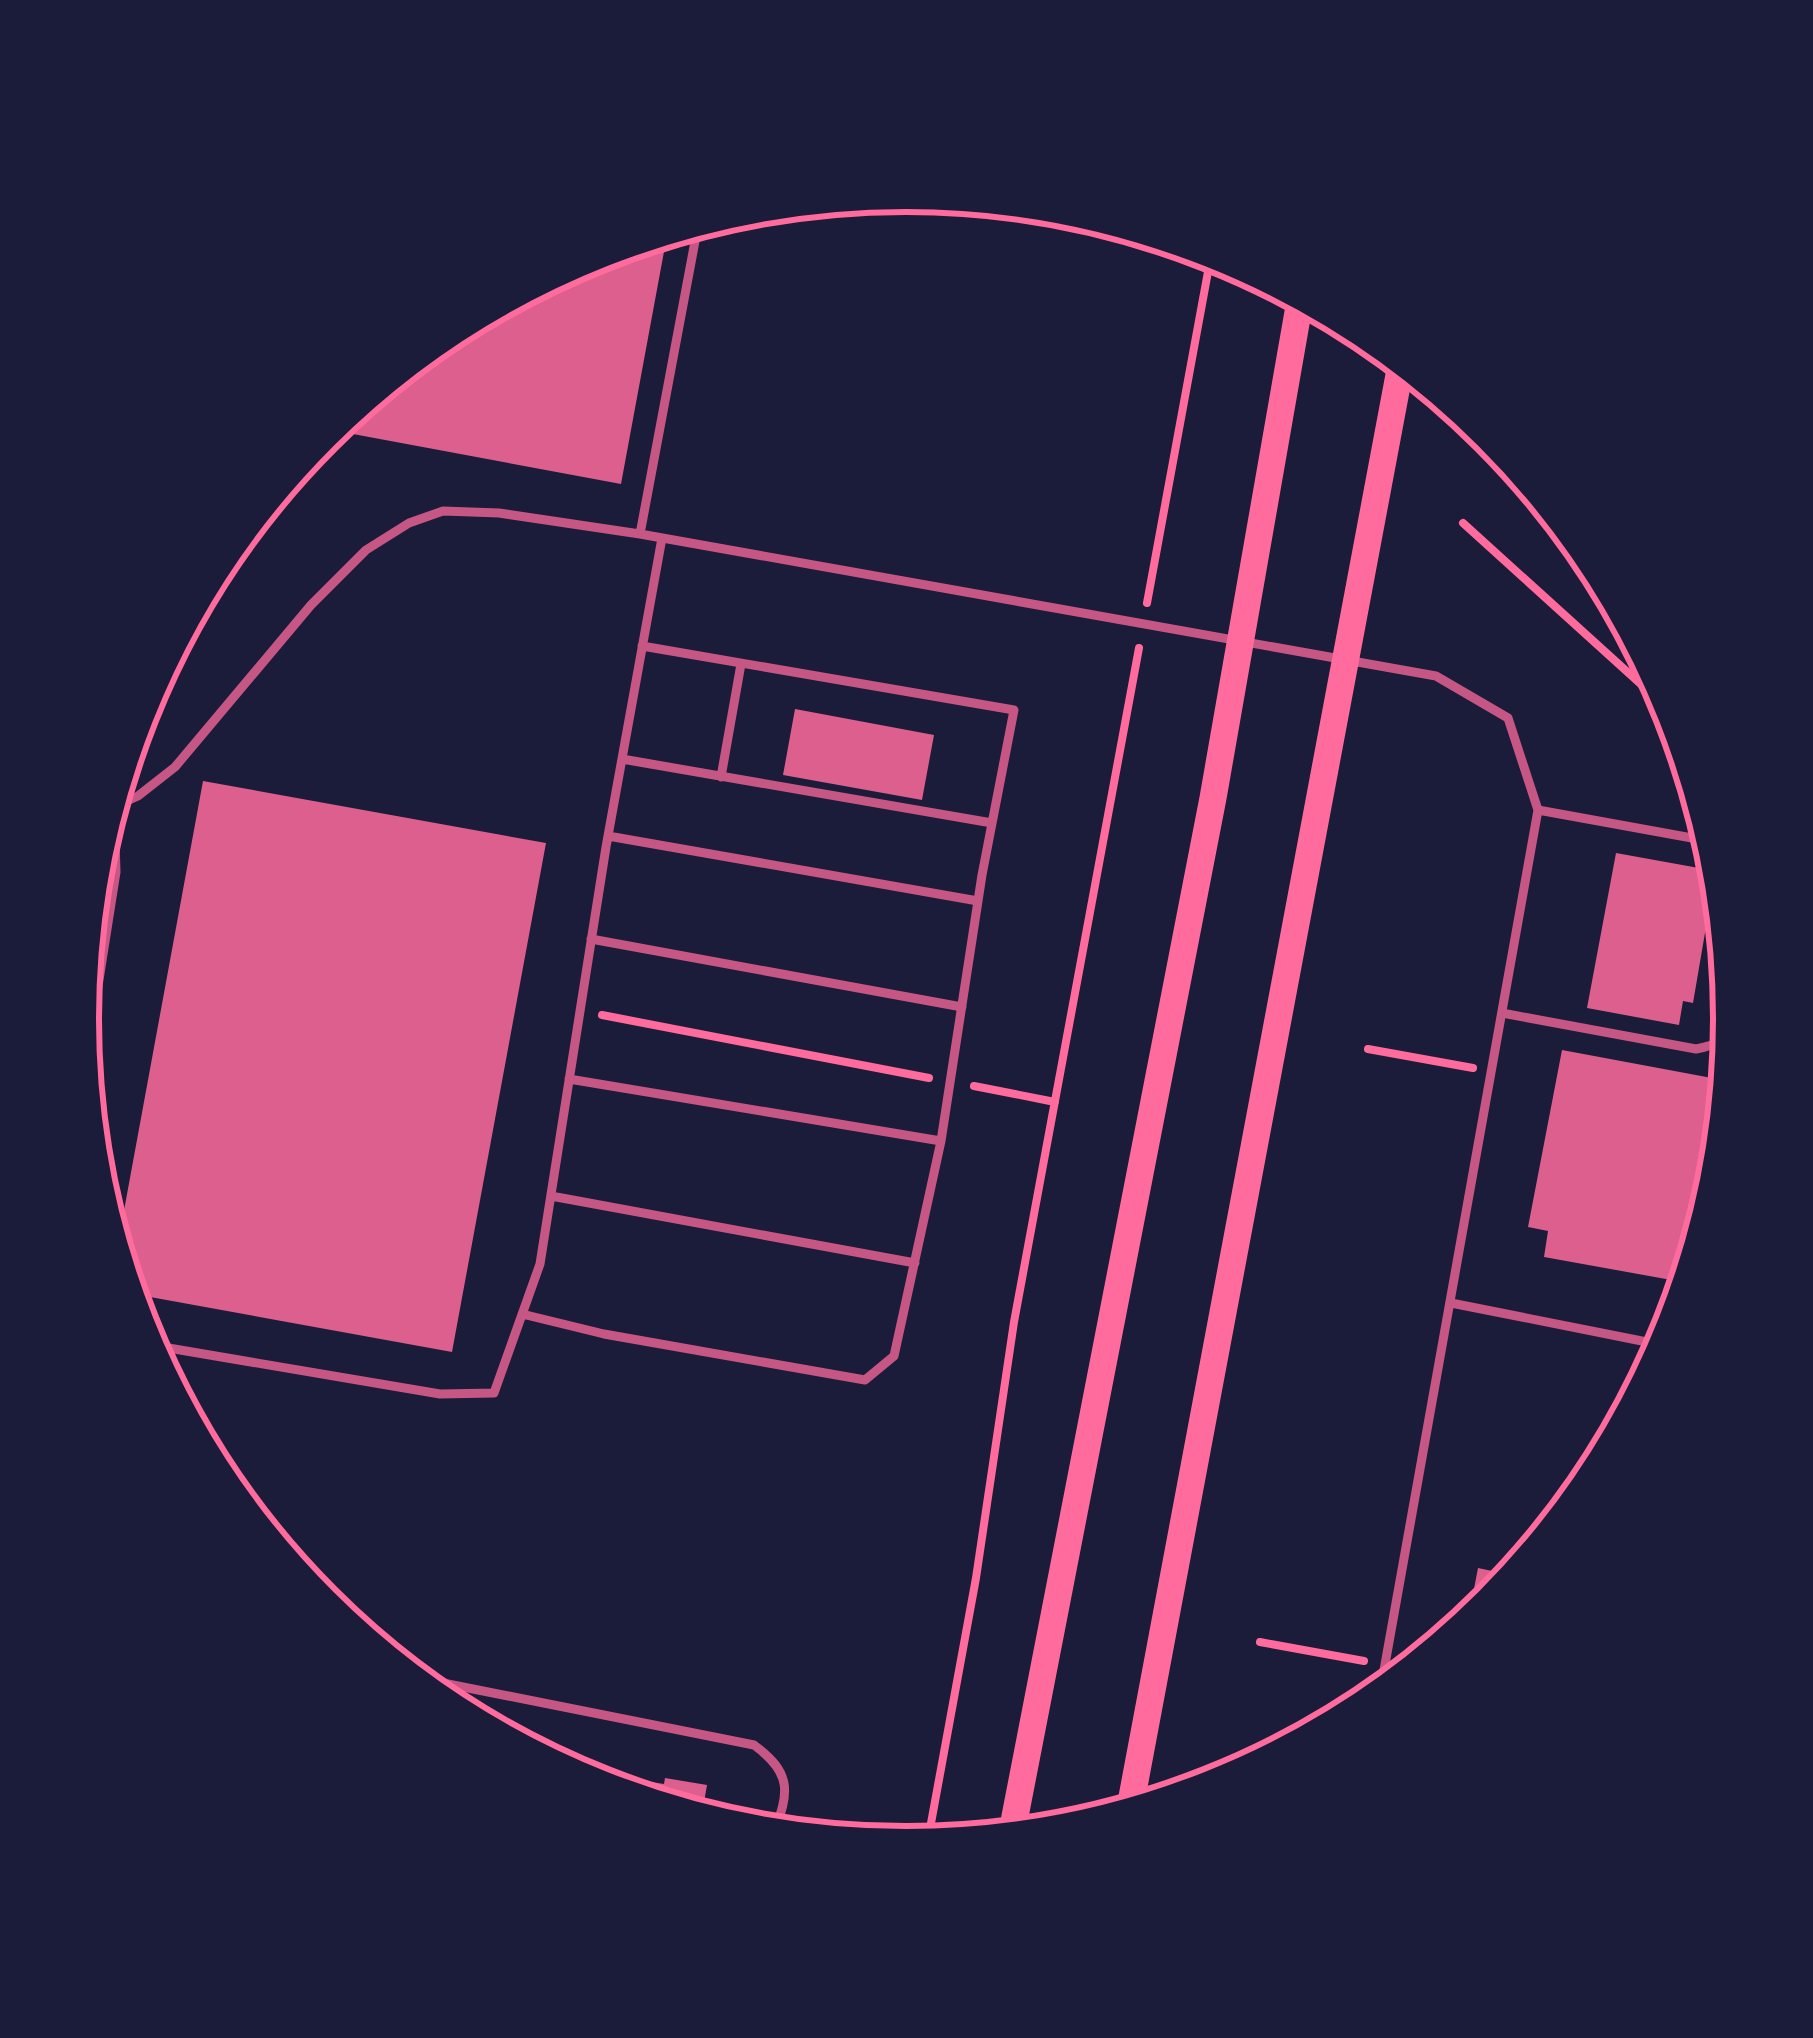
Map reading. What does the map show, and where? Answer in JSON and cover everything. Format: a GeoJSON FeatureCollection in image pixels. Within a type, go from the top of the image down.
{"type":"FeatureCollection","features":[{"type":"Feature","properties":{"kind":"main road"},"geometry":{"type":"LineString","coordinates":[[1014,1820],[1241,639],[1298,313]]}},
{"type":"Feature","properties":{"kind":"main road"},"geometry":{"type":"LineString","coordinates":[[1133,1794],[1398,378]]}},
{"type":"Feature","properties":{"kind":"lane"},"geometry":{"type":"LineString","coordinates":[[640,534],[695,240]]}},
{"type":"Feature","properties":{"kind":"lane"},"geometry":{"type":"LineString","coordinates":[[130,800],[175,767],[325,591],[366,550],[409,523],[443,511],[500,513],[640,534],[1436,676],[1508,718],[1538,811],[1384,1670]]}},
{"type":"Feature","properties":{"kind":"lane"},"geometry":{"type":"LineString","coordinates":[[169,1348],[440,1394],[494,1394],[540,1264],[608,836],[662,538]]}},
{"type":"Feature","properties":{"kind":"lane"},"geometry":{"type":"LineString","coordinates":[[522,1314],[604,1334],[865,1380],[894,1356],[941,1141],[1013,710],[642,646]]}},
{"type":"Feature","properties":{"kind":"lane"},"geometry":{"type":"LineString","coordinates":[[721,777],[741,664]]}},
{"type":"Feature","properties":{"kind":"lane"},"geometry":{"type":"LineString","coordinates":[[622,759],[992,824]]}},
{"type":"Feature","properties":{"kind":"lane"},"geometry":{"type":"LineString","coordinates":[[1538,811],[1693,838]]}},
{"type":"Feature","properties":{"kind":"lane"},"geometry":{"type":"LineString","coordinates":[[608,836],[978,901]]}},
{"type":"Feature","properties":{"kind":"lane"},"geometry":{"type":"LineString","coordinates":[[101,962],[115,861]]}},
{"type":"Feature","properties":{"kind":"lane"},"geometry":{"type":"LineString","coordinates":[[591,939],[962,1007]]}},
{"type":"Feature","properties":{"kind":"lane"},"geometry":{"type":"LineString","coordinates":[[1502,1013],[1696,1049],[1713,1044]]}},
{"type":"Feature","properties":{"kind":"lane"},"geometry":{"type":"LineString","coordinates":[[569,1078],[941,1141]]}},
{"type":"Feature","properties":{"kind":"lane"},"geometry":{"type":"LineString","coordinates":[[551,1196],[915,1263]]}},
{"type":"Feature","properties":{"kind":"lane"},"geometry":{"type":"LineString","coordinates":[[1451,1304],[1647,1342]]}},
{"type":"Feature","properties":{"kind":"lane"},"geometry":{"type":"LineString","coordinates":[[450,1684],[754,1745],[778,1762],[784,1785],[780,1816]]}},
{"type":"Feature","properties":{"kind":"path"},"geometry":{"type":"LineString","coordinates":[[1151,581],[1208,270]]}},
{"type":"Feature","properties":{"kind":"path"},"geometry":{"type":"LineString","coordinates":[[1463,523],[1641,685]]}},
{"type":"Feature","properties":{"kind":"path"},"geometry":{"type":"LineString","coordinates":[[931,1826],[976,1578],[1014,1322],[1136,661]]}},
{"type":"Feature","properties":{"kind":"path"},"geometry":{"type":"LineString","coordinates":[[580,1011],[1054,1102]]}},
{"type":"Feature","properties":{"kind":"path"},"geometry":{"type":"LineString","coordinates":[[1368,1049],[1492,1072]]}},
{"type":"Feature","properties":{"kind":"path"},"geometry":{"type":"LineString","coordinates":[[1260,1642],[1385,1665]]}},
{"type":"Feature","properties":{"kind":"building"},"geometry":{"type":"Polygon","coordinates":[[[665,249],[621,484],[351,434],[415,378],[503,320],[597,273],[665,249]]]}},
{"type":"Feature","properties":{"kind":"building"},"geometry":{"type":"Polygon","coordinates":[[[795,709],[934,735],[922,800],[783,775],[795,709]]]}},
{"type":"Feature","properties":{"kind":"building"},"geometry":{"type":"Polygon","coordinates":[[[203,781],[546,843],[452,1352],[149,1297],[124,1213],[203,781]]]}},
{"type":"Feature","properties":{"kind":"building"},"geometry":{"type":"Polygon","coordinates":[[[1616,853],[1699,868],[1708,927],[1693,1003],[1683,1001],[1679,1025],[1587,1008],[1616,853]]]}},
{"type":"Feature","properties":{"kind":"building"},"geometry":{"type":"Polygon","coordinates":[[[1562,1050],[1711,1078],[1698,1177],[1671,1280],[1544,1257],[1548,1231],[1528,1227],[1562,1050]]]}},
{"type":"Feature","properties":{"kind":"building"},"geometry":{"type":"Polygon","coordinates":[[[1478,1568],[1495,1571],[1477,1590],[1473,1594],[1478,1568]]]}},
{"type":"Feature","properties":{"kind":"building"},"geometry":{"type":"Polygon","coordinates":[[[665,1778],[707,1785],[704,1800],[635,1779],[664,1784],[665,1778]]]}}]}
